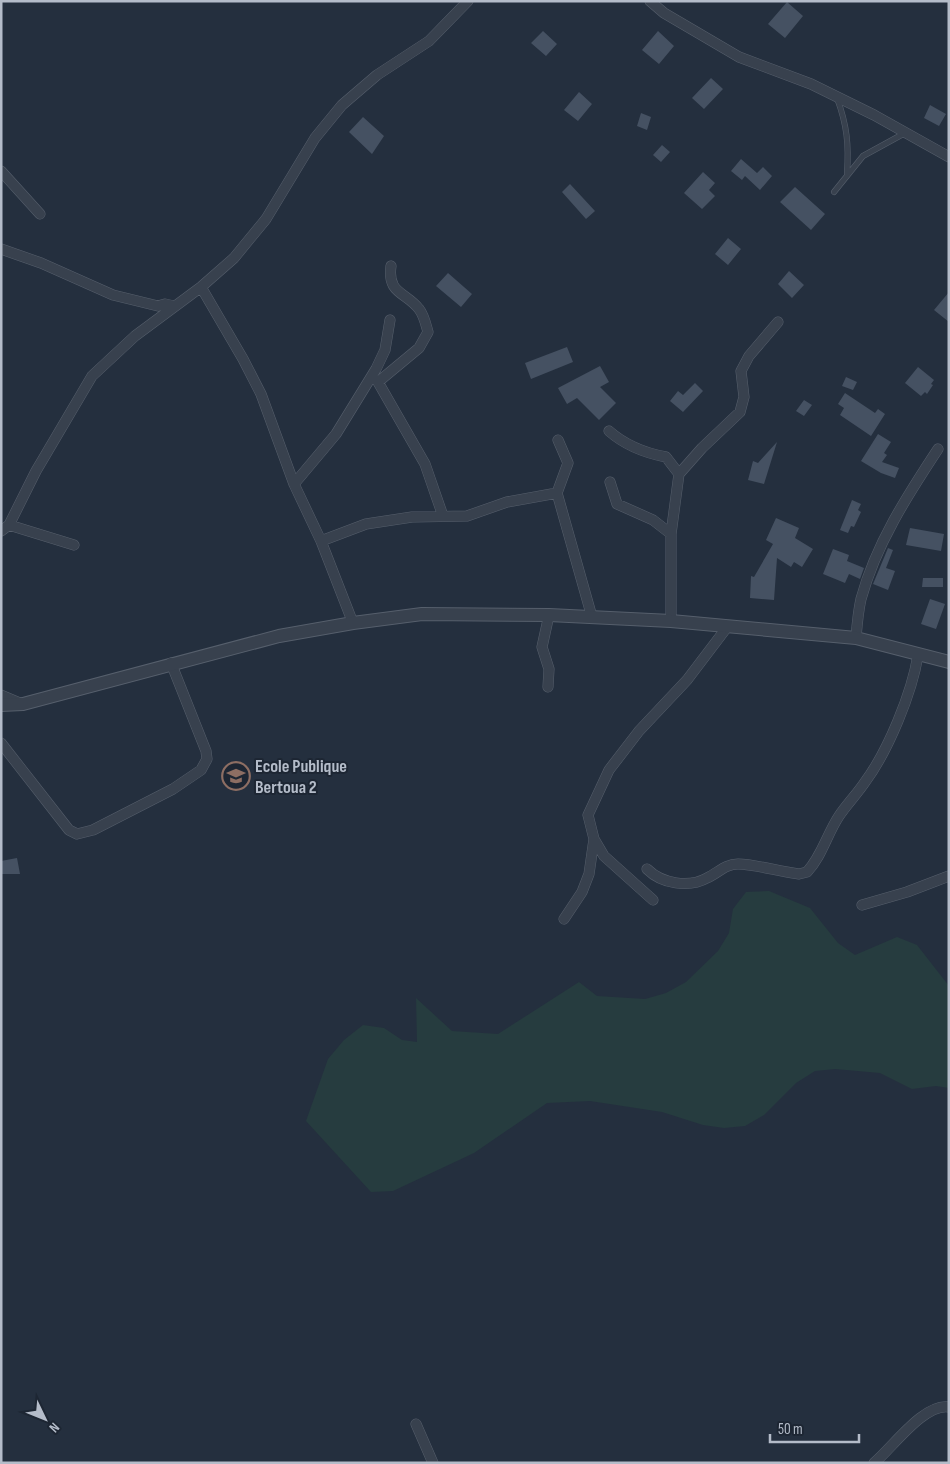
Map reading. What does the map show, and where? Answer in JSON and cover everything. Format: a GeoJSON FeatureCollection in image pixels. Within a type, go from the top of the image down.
{"type":"FeatureCollection","features":[{"type":"Feature","properties":{"kind":"street"},"geometry":{"type":"LineString","coordinates":[[74,545],[5,528],[92,376],[135,336],[201,287],[234,258],[266,219],[315,138],[342,105],[377,75],[429,40],[468,1]]}},
{"type":"Feature","properties":{"kind":"street"},"geometry":{"type":"LineString","coordinates":[[650,1],[664,13],[739,57],[811,84],[949,157]]}},
{"type":"Feature","properties":{"kind":"street"},"geometry":{"type":"LineString","coordinates":[[1,171],[40,214]]}},
{"type":"Feature","properties":{"kind":"street"},"geometry":{"type":"LineString","coordinates":[[1,249],[41,263],[113,295],[158,306],[165,304],[174,306]]}},
{"type":"Feature","properties":{"kind":"street"},"geometry":{"type":"LineString","coordinates":[[390,266],[389,278],[398,291],[419,309],[428,332],[419,348],[378,382],[425,464],[443,516]]}},
{"type":"Feature","properties":{"kind":"street"},"geometry":{"type":"LineString","coordinates":[[201,287],[261,394],[294,484],[321,541],[353,623]]}},
{"type":"Feature","properties":{"kind":"street"},"geometry":{"type":"LineString","coordinates":[[294,484],[336,434],[376,369],[384,350],[390,320]]}},
{"type":"Feature","properties":{"kind":"street"},"geometry":{"type":"LineString","coordinates":[[671,621],[671,534],[679,474],[702,448],[740,412],[744,396],[741,371],[749,356],[778,322]]}},
{"type":"Feature","properties":{"kind":"street"},"geometry":{"type":"LineString","coordinates":[[609,431],[622,442],[648,454],[666,457],[679,474]]}},
{"type":"Feature","properties":{"kind":"street"},"geometry":{"type":"LineString","coordinates":[[558,440],[568,463],[557,493],[592,616]]}},
{"type":"Feature","properties":{"kind":"street"},"geometry":{"type":"LineString","coordinates":[[856,638],[861,600],[876,560],[898,510],[938,449]]}},
{"type":"Feature","properties":{"kind":"street"},"geometry":{"type":"LineString","coordinates":[[610,482],[616,504],[653,520],[671,534]]}},
{"type":"Feature","properties":{"kind":"street"},"geometry":{"type":"LineString","coordinates":[[321,541],[366,524],[412,517],[467,516],[507,502],[557,493]]}},
{"type":"Feature","properties":{"kind":"street"},"geometry":{"type":"LineString","coordinates":[[1,705],[24,704],[279,636],[353,623],[422,614],[592,616],[728,626],[856,638],[949,662]]}},
{"type":"Feature","properties":{"kind":"street"},"geometry":{"type":"LineString","coordinates":[[548,615],[542,648],[549,669],[548,687]]}},
{"type":"Feature","properties":{"kind":"street"},"geometry":{"type":"LineString","coordinates":[[653,900],[604,856],[594,838],[588,815],[609,770],[639,731],[687,680],[728,626]]}},
{"type":"Feature","properties":{"kind":"street"},"geometry":{"type":"LineString","coordinates":[[647,868],[667,881],[688,884],[706,879],[729,864],[749,865],[799,874],[807,872],[826,844],[838,817],[866,782],[876,764],[914,680],[918,655]]}},
{"type":"Feature","properties":{"kind":"street"},"geometry":{"type":"LineString","coordinates":[[1,743],[69,830],[77,834],[93,830],[173,789],[201,770],[207,759],[203,740],[171,664]]}},
{"type":"Feature","properties":{"kind":"street"},"geometry":{"type":"LineString","coordinates":[[1,695],[24,704]]}},
{"type":"Feature","properties":{"kind":"street"},"geometry":{"type":"LineString","coordinates":[[564,919],[582,892],[589,874],[594,838]]}},
{"type":"Feature","properties":{"kind":"street"},"geometry":{"type":"LineString","coordinates":[[862,905],[907,892],[949,876]]}},
{"type":"Feature","properties":{"kind":"street"},"geometry":{"type":"LineString","coordinates":[[874,1463],[922,1415],[933,1409],[949,1407]]}},
{"type":"Feature","properties":{"kind":"street"},"geometry":{"type":"LineString","coordinates":[[416,1424],[433,1463]]}},
{"type":"Feature","properties":{"kind":"lane"},"geometry":{"type":"LineString","coordinates":[[836,97],[846,121],[847,174]]}},
{"type":"Feature","properties":{"kind":"lane"},"geometry":{"type":"LineString","coordinates":[[834,192],[863,156],[906,133]]}},
{"type":"Feature","properties":{"kind":"green space"},"geometry":{"type":"Polygon","coordinates":[[[769,891],[810,908],[838,943],[855,955],[897,937],[917,945],[949,986],[949,1088],[936,1086],[912,1089],[880,1073],[835,1069],[815,1071],[796,1083],[764,1115],[745,1126],[724,1128],[703,1125],[662,1112],[590,1101],[547,1103],[474,1153],[393,1191],[371,1192],[306,1121],[328,1059],[344,1040],[363,1025],[384,1028],[402,1040],[417,1042],[416,998],[452,1031],[498,1034],[579,982],[597,996],[645,999],[666,993],[686,982],[718,951],[729,933],[733,909],[746,892],[769,891]]]}},
{"type":"Feature","properties":{"kind":"building"},"geometry":{"type":"Polygon","coordinates":[[[787,2],[803,16],[785,38],[768,24],[787,2]]]}},
{"type":"Feature","properties":{"kind":"building"},"geometry":{"type":"Polygon","coordinates":[[[543,31],[557,44],[546,56],[531,43],[543,31]]]}},
{"type":"Feature","properties":{"kind":"building"},"geometry":{"type":"Polygon","coordinates":[[[658,31],[674,46],[659,64],[642,50],[658,31]]]}},
{"type":"Feature","properties":{"kind":"building"},"geometry":{"type":"Polygon","coordinates":[[[711,78],[723,89],[704,109],[692,98],[711,78]]]}},
{"type":"Feature","properties":{"kind":"building"},"geometry":{"type":"Polygon","coordinates":[[[579,92],[592,104],[578,121],[564,110],[579,92]]]}},
{"type":"Feature","properties":{"kind":"building"},"geometry":{"type":"Polygon","coordinates":[[[930,105],[946,114],[939,126],[924,118],[930,105]]]}},
{"type":"Feature","properties":{"kind":"building"},"geometry":{"type":"Polygon","coordinates":[[[641,113],[651,117],[647,130],[637,126],[641,113]]]}},
{"type":"Feature","properties":{"kind":"building"},"geometry":{"type":"Polygon","coordinates":[[[363,117],[384,136],[372,154],[349,132],[363,117]]]}},
{"type":"Feature","properties":{"kind":"building"},"geometry":{"type":"Polygon","coordinates":[[[662,145],[670,152],[661,162],[653,155],[662,145]]]}},
{"type":"Feature","properties":{"kind":"building"},"geometry":{"type":"Polygon","coordinates":[[[741,159],[757,173],[763,167],[772,176],[760,190],[745,176],[742,180],[731,171],[741,159]]]}},
{"type":"Feature","properties":{"kind":"building"},"geometry":{"type":"Polygon","coordinates":[[[703,172],[715,183],[709,190],[715,196],[702,209],[684,193],[703,172]]]}},
{"type":"Feature","properties":{"kind":"building"},"geometry":{"type":"Polygon","coordinates":[[[570,184],[595,211],[586,219],[562,192],[570,184]]]}},
{"type":"Feature","properties":{"kind":"building"},"geometry":{"type":"Polygon","coordinates":[[[795,187],[825,214],[811,230],[780,202],[795,187]]]}},
{"type":"Feature","properties":{"kind":"building"},"geometry":{"type":"Polygon","coordinates":[[[728,238],[741,249],[728,265],[715,254],[728,238]]]}},
{"type":"Feature","properties":{"kind":"building"},"geometry":{"type":"Polygon","coordinates":[[[789,271],[804,285],[792,298],[778,284],[789,271]]]}},
{"type":"Feature","properties":{"kind":"building"},"geometry":{"type":"Polygon","coordinates":[[[448,273],[472,294],[461,307],[436,286],[448,273]]]}},
{"type":"Feature","properties":{"kind":"building"},"geometry":{"type":"Polygon","coordinates":[[[949,292],[949,322],[934,310],[949,292]]]}},
{"type":"Feature","properties":{"kind":"building"},"geometry":{"type":"Polygon","coordinates":[[[567,347],[573,362],[531,379],[525,363],[567,347]]]}},
{"type":"Feature","properties":{"kind":"building"},"geometry":{"type":"Polygon","coordinates":[[[600,366],[609,382],[600,387],[616,403],[599,420],[577,398],[567,404],[558,388],[600,366]]]}},
{"type":"Feature","properties":{"kind":"building"},"geometry":{"type":"Polygon","coordinates":[[[918,367],[934,380],[927,394],[925,392],[921,396],[905,383],[918,367]]]}},
{"type":"Feature","properties":{"kind":"building"},"geometry":{"type":"Polygon","coordinates":[[[846,377],[857,382],[853,390],[842,386],[846,377]]]}},
{"type":"Feature","properties":{"kind":"building"},"geometry":{"type":"Polygon","coordinates":[[[695,383],[703,391],[683,412],[670,401],[678,391],[683,395],[695,383]]]}},
{"type":"Feature","properties":{"kind":"building"},"geometry":{"type":"Polygon","coordinates":[[[845,393],[875,413],[878,409],[885,414],[871,436],[840,415],[844,408],[838,404],[845,393]]]}},
{"type":"Feature","properties":{"kind":"building"},"geometry":{"type":"Polygon","coordinates":[[[804,400],[812,405],[804,416],[796,411],[804,400]]]}},
{"type":"Feature","properties":{"kind":"building"},"geometry":{"type":"Polygon","coordinates":[[[878,434],[891,442],[884,453],[887,455],[882,462],[899,468],[895,478],[881,473],[861,461],[878,434]]]}},
{"type":"Feature","properties":{"kind":"building"},"geometry":{"type":"Polygon","coordinates":[[[777,442],[764,484],[748,480],[753,461],[758,463],[777,442]]]}},
{"type":"Feature","properties":{"kind":"building"},"geometry":{"type":"Polygon","coordinates":[[[852,500],[861,504],[858,510],[861,512],[854,527],[851,526],[848,533],[840,530],[852,500]]]}},
{"type":"Feature","properties":{"kind":"building"},"geometry":{"type":"Polygon","coordinates":[[[776,518],[799,528],[795,538],[813,549],[802,567],[794,562],[791,567],[777,558],[774,600],[750,598],[751,576],[754,577],[773,544],[766,540],[776,518]]]}},
{"type":"Feature","properties":{"kind":"building"},"geometry":{"type":"Polygon","coordinates":[[[910,528],[944,534],[941,551],[906,545],[910,528]]]}},
{"type":"Feature","properties":{"kind":"building"},"geometry":{"type":"Polygon","coordinates":[[[888,548],[893,550],[886,568],[895,571],[888,590],[873,584],[888,548]]]}},
{"type":"Feature","properties":{"kind":"building"},"geometry":{"type":"Polygon","coordinates":[[[833,549],[849,555],[847,561],[864,568],[860,579],[849,574],[845,583],[823,574],[833,549]]]}},
{"type":"Feature","properties":{"kind":"building"},"geometry":{"type":"Polygon","coordinates":[[[923,578],[943,578],[943,587],[922,587],[923,578]]]}},
{"type":"Feature","properties":{"kind":"building"},"geometry":{"type":"Polygon","coordinates":[[[930,599],[945,604],[936,629],[921,624],[930,599]]]}},
{"type":"Feature","properties":{"kind":"building"},"geometry":{"type":"Polygon","coordinates":[[[17,858],[20,874],[1,874],[1,861],[17,858]]]}},
{"type":"Feature","properties":{"kind":"place","name":"Ecole Publique Bertoua 2"},"geometry":{"type":"Point","coordinates":[236,776]}}]}
